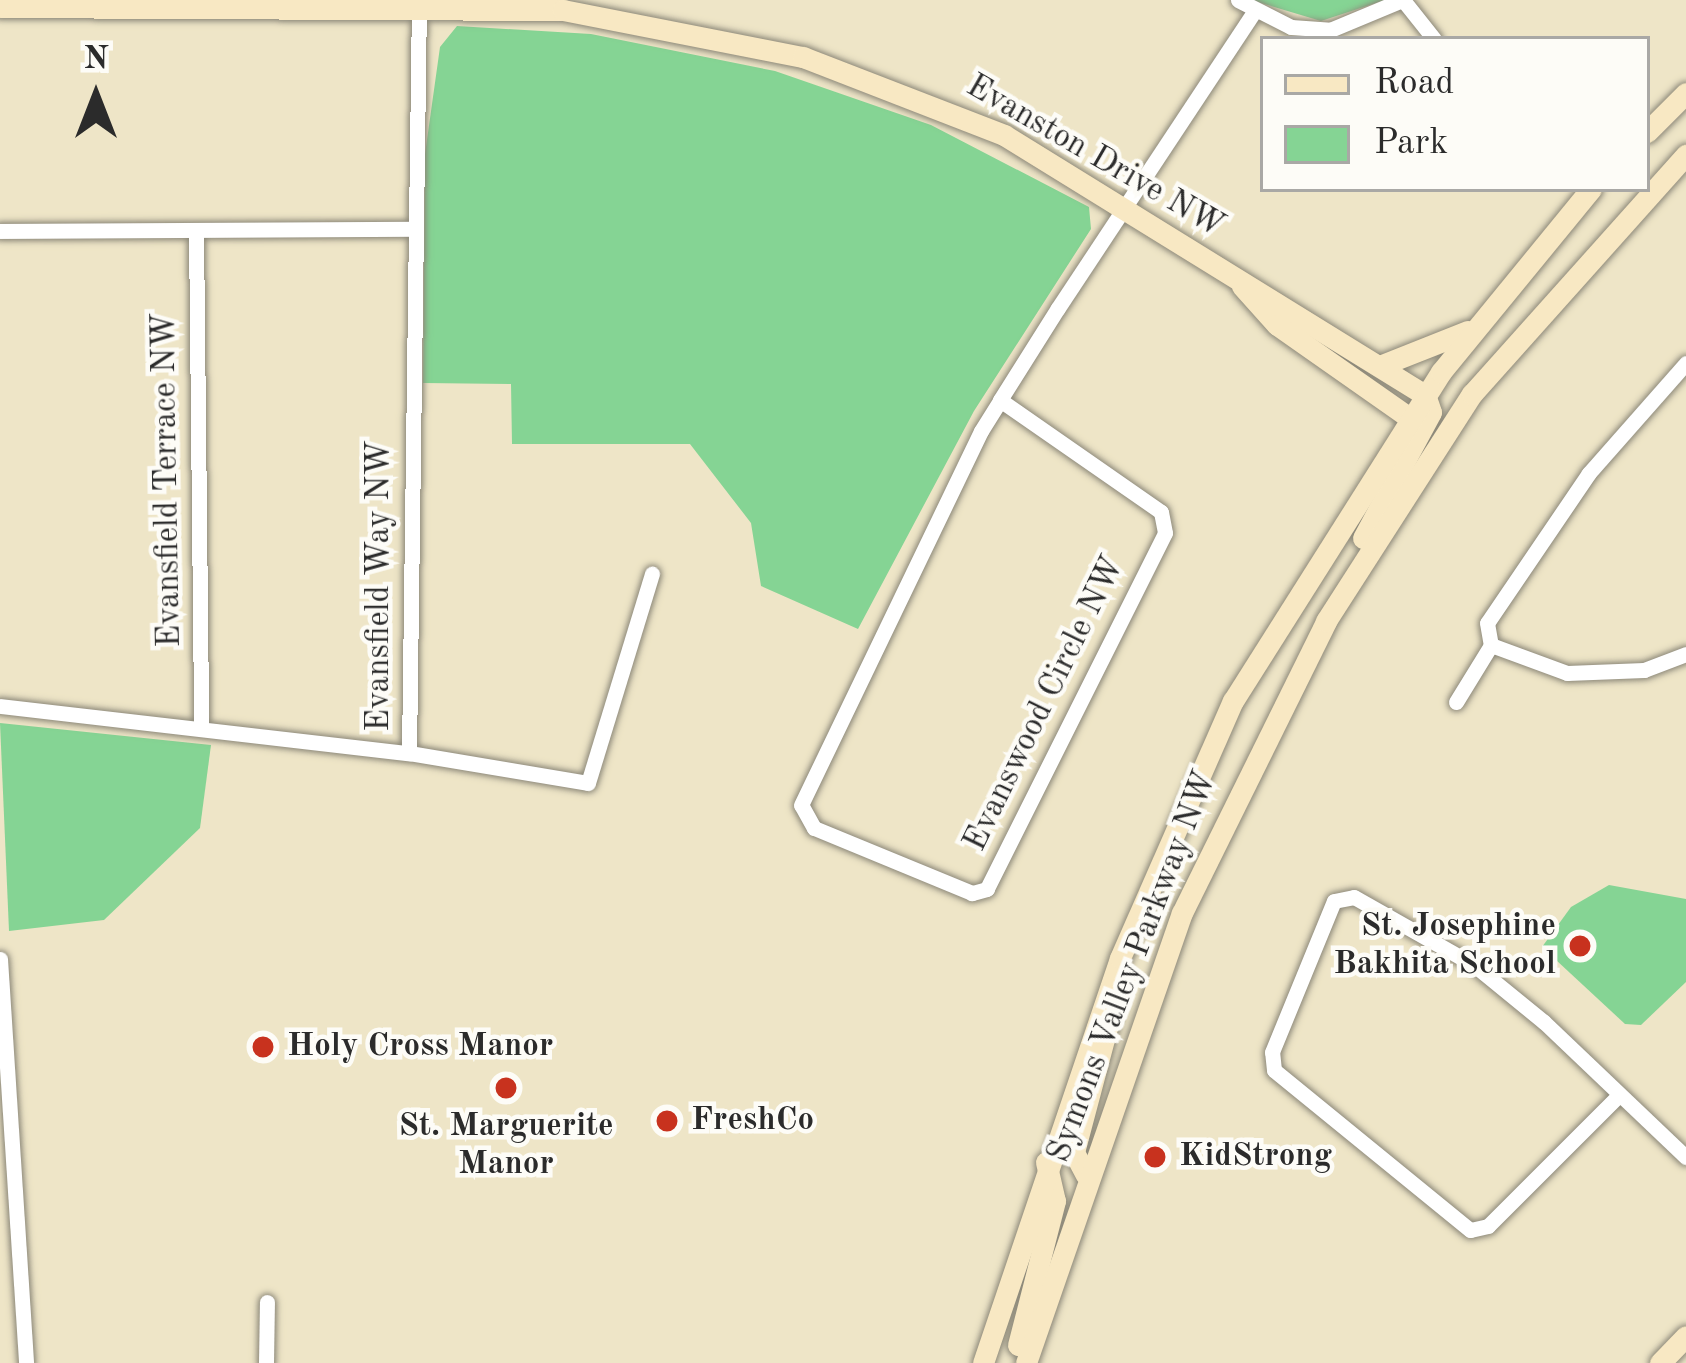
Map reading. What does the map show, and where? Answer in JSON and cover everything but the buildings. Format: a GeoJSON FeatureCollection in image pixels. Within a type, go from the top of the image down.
{"type":"FeatureCollection","features":[{"type":"Feature","properties":{"kind":"main road","name":"Evanston Drive NW"},"geometry":{"type":"LineString","coordinates":[[0,7],[418,3],[563,10],[803,57],[1004,135],[1425,395]]}},
{"type":"Feature","properties":{"kind":"main road"},"geometry":{"type":"LineString","coordinates":[[1650,129],[1686,93]]}},
{"type":"Feature","properties":{"kind":"main road","name":"Symons Valley Parkway NW"},"geometry":{"type":"LineString","coordinates":[[983,1363],[1046,1162],[1120,958],[1233,701],[1424,428],[1686,155]]}},
{"type":"Feature","properties":{"kind":"main road","name":"Symons Valley Parkway NW"},"geometry":{"type":"LineString","coordinates":[[1026,1363],[1086,1175],[1182,913],[1283,700],[1424,428],[1425,395],[1473,328],[1588,192]]}},
{"type":"Feature","properties":{"kind":"main road","name":"Evanston Drive NW"},"geometry":{"type":"LineString","coordinates":[[1232,274],[1277,325],[1424,428]]}},
{"type":"Feature","properties":{"kind":"main road"},"geometry":{"type":"LineString","coordinates":[[1382,365],[1473,328]]}},
{"type":"Feature","properties":{"kind":"main road"},"geometry":{"type":"LineString","coordinates":[[1086,1175],[1074,1152],[1120,958]]}},
{"type":"Feature","properties":{"kind":"main road"},"geometry":{"type":"LineString","coordinates":[[1013,1363],[1055,1202],[1046,1162]]}},
{"type":"Feature","properties":{"kind":"main road"},"geometry":{"type":"LineString","coordinates":[[1660,1363],[1686,1336]]}},
{"type":"Feature","properties":{"kind":"street"},"geometry":{"type":"LineString","coordinates":[[1238,0],[1254,12],[1330,30],[1402,0],[1432,36]]}},
{"type":"Feature","properties":{"kind":"street","name":"Evansfield Way NW"},"geometry":{"type":"LineString","coordinates":[[0,706],[409,753],[410,229],[418,3]]}},
{"type":"Feature","properties":{"kind":"street","name":"Evanswood Circle NW"},"geometry":{"type":"LineString","coordinates":[[1000,400],[1161,512],[1165,533],[987,889],[972,893],[814,828],[801,805],[923,535],[1000,400],[1254,12]]}},
{"type":"Feature","properties":{"kind":"street"},"geometry":{"type":"LineString","coordinates":[[0,231],[410,229]]}},
{"type":"Feature","properties":{"kind":"street","name":"Evansfield Terrace NW"},"geometry":{"type":"LineString","coordinates":[[196,230],[201,729]]}},
{"type":"Feature","properties":{"kind":"street"},"geometry":{"type":"LineString","coordinates":[[1456,702],[1491,645],[1487,623],[1576,492],[1686,363]]}},
{"type":"Feature","properties":{"kind":"street"},"geometry":{"type":"LineString","coordinates":[[409,753],[588,783],[652,574]]}},
{"type":"Feature","properties":{"kind":"street"},"geometry":{"type":"LineString","coordinates":[[1491,645],[1567,673],[1644,670],[1686,654]]}},
{"type":"Feature","properties":{"kind":"street"},"geometry":{"type":"LineString","coordinates":[[1619,1095],[1488,1226],[1471,1230],[1274,1070],[1272,1052],[1334,901],[1354,897],[1474,965],[1619,1095],[1686,1157]]}},
{"type":"Feature","properties":{"kind":"street"},"geometry":{"type":"LineString","coordinates":[[0,959],[9,1156],[26,1363]]}},
{"type":"Feature","properties":{"kind":"street"},"geometry":{"type":"LineString","coordinates":[[266,1363],[267,1302]]}},
{"type":"Feature","properties":{"kind":"green space"},"geometry":{"type":"Polygon","coordinates":[[[1251,0],[1385,0],[1321,21],[1251,0]]]}},
{"type":"Feature","properties":{"kind":"green space"},"geometry":{"type":"Polygon","coordinates":[[[457,26],[591,34],[775,71],[931,125],[1089,207],[1091,229],[974,411],[858,629],[761,586],[751,523],[690,444],[512,444],[511,384],[423,383],[425,154],[440,47],[457,26]]]}},
{"type":"Feature","properties":{"kind":"green space"},"geometry":{"type":"Polygon","coordinates":[[[0,723],[211,745],[200,828],[104,920],[9,931],[0,723]]]}},
{"type":"Feature","properties":{"kind":"green space"},"geometry":{"type":"Polygon","coordinates":[[[1609,885],[1686,899],[1686,982],[1641,1025],[1625,1024],[1542,947],[1571,907],[1609,885]]]}},
{"type":"Feature","properties":{"kind":"place","name":"St. Josephine Bakhita School"},"geometry":{"type":"Point","coordinates":[1580,946]}},
{"type":"Feature","properties":{"kind":"place","name":"Holy Cross Manor"},"geometry":{"type":"Point","coordinates":[263,1047]}},
{"type":"Feature","properties":{"kind":"place","name":"St. Marguerite Manor"},"geometry":{"type":"Point","coordinates":[506,1088]}},
{"type":"Feature","properties":{"kind":"place","name":"FreshCo"},"geometry":{"type":"Point","coordinates":[667,1121]}},
{"type":"Feature","properties":{"kind":"place","name":"KidStrong"},"geometry":{"type":"Point","coordinates":[1155,1157]}}]}
